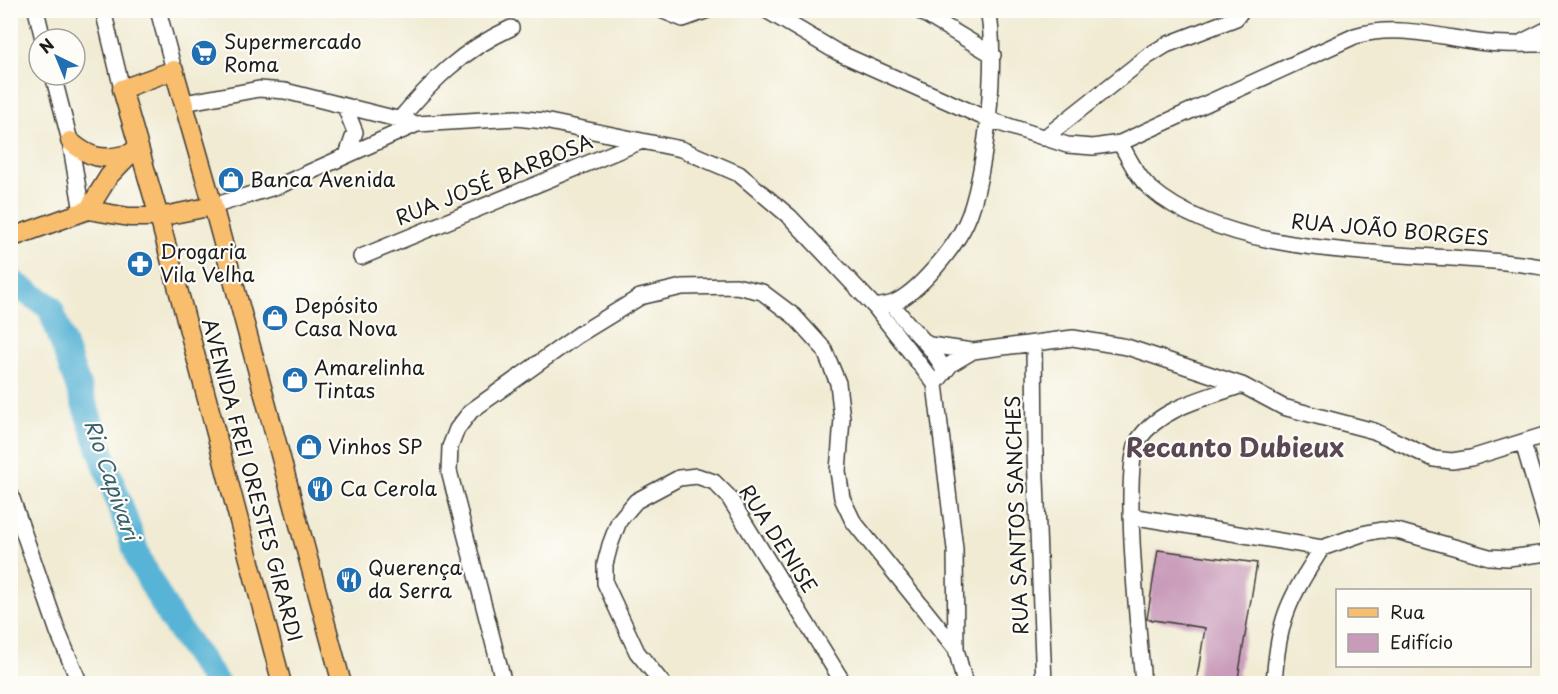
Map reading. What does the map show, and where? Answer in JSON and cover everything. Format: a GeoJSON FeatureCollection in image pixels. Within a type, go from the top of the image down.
{"type":"FeatureCollection","features":[{"type":"Feature","properties":{"kind":"main road"},"geometry":{"type":"LineString","coordinates":[[122,89],[174,70],[342,684]]}},
{"type":"Feature","properties":{"kind":"main road","name":"AVENIDA FREI ORESTES GIRARDI"},"geometry":{"type":"LineString","coordinates":[[122,89],[132,150],[159,217],[282,684]]}},
{"type":"Feature","properties":{"kind":"main road"},"geometry":{"type":"LineString","coordinates":[[70,141],[93,158],[112,158],[132,150]]}},
{"type":"Feature","properties":{"kind":"main road"},"geometry":{"type":"LineString","coordinates":[[85,211],[109,176],[132,150]]}},
{"type":"Feature","properties":{"kind":"main road"},"geometry":{"type":"LineString","coordinates":[[10,238],[85,211],[129,217],[159,217],[213,206]]}},
{"type":"Feature","properties":{"kind":"street"},"geometry":{"type":"LineString","coordinates":[[36,10],[40,27]]}},
{"type":"Feature","properties":{"kind":"street","name":"AVENIDA FREI ORESTES GIRARDI"},"geometry":{"type":"LineString","coordinates":[[103,10],[122,89]]}},
{"type":"Feature","properties":{"kind":"street"},"geometry":{"type":"LineString","coordinates":[[158,10],[174,70]]}},
{"type":"Feature","properties":{"kind":"street"},"geometry":{"type":"LineString","coordinates":[[661,10],[683,19],[708,10]]}},
{"type":"Feature","properties":{"kind":"street"},"geometry":{"type":"LineString","coordinates":[[766,10],[837,52],[987,119],[1067,145],[1085,146],[1120,142],[1355,36],[1376,30],[1399,29],[1490,44],[1548,45]]}},
{"type":"Feature","properties":{"kind":"street"},"geometry":{"type":"LineString","coordinates":[[918,10],[993,55]]}},
{"type":"Feature","properties":{"kind":"street"},"geometry":{"type":"LineString","coordinates":[[875,307],[893,304],[905,296],[951,247],[966,223],[975,197],[987,119],[993,55],[988,10]]}},
{"type":"Feature","properties":{"kind":"street"},"geometry":{"type":"LineString","coordinates":[[1044,138],[1148,56],[1166,45],[1236,18],[1242,10]]}},
{"type":"Feature","properties":{"kind":"street"},"geometry":{"type":"LineString","coordinates":[[399,120],[434,79],[456,60],[483,41],[511,28]]}},
{"type":"Feature","properties":{"kind":"street"},"geometry":{"type":"LineString","coordinates":[[1519,43],[1548,29]]}},
{"type":"Feature","properties":{"kind":"street"},"geometry":{"type":"LineString","coordinates":[[56,87],[85,211]]}},
{"type":"Feature","properties":{"kind":"street"},"geometry":{"type":"LineString","coordinates":[[184,104],[259,89],[285,91],[417,124],[516,118],[681,149],[739,174],[790,217],[875,307],[935,384],[955,549],[956,649],[965,684]]}},
{"type":"Feature","properties":{"kind":"street"},"geometry":{"type":"LineString","coordinates":[[345,107],[355,132],[347,155]]}},
{"type":"Feature","properties":{"kind":"street"},"geometry":{"type":"LineString","coordinates":[[213,206],[281,185],[417,124]]}},
{"type":"Feature","properties":{"kind":"street","name":"RUA JOSÉ BARBOSA"},"geometry":{"type":"LineString","coordinates":[[361,257],[642,141]]}},
{"type":"Feature","properties":{"kind":"street","name":"RUA JOÃO BORGES"},"geometry":{"type":"LineString","coordinates":[[1120,142],[1149,188],[1205,221],[1256,237],[1344,251],[1514,262],[1548,268]]}},
{"type":"Feature","properties":{"kind":"street"},"geometry":{"type":"LineString","coordinates":[[504,684],[449,471],[450,447],[457,429],[471,411],[578,335],[640,297],[682,287],[736,286],[762,292],[794,316],[824,349],[838,382],[842,419],[838,471],[842,498],[853,521],[956,649]]}},
{"type":"Feature","properties":{"kind":"street"},"geometry":{"type":"LineString","coordinates":[[893,304],[903,320],[930,345],[944,371]]}},
{"type":"Feature","properties":{"kind":"street"},"geometry":{"type":"LineString","coordinates":[[930,345],[973,351],[1034,345],[1073,338],[1127,347],[1242,385],[1283,407],[1374,431],[1434,459],[1452,461],[1471,458],[1548,434]]}},
{"type":"Feature","properties":{"kind":"street","name":"RUA SANTOS SANCHES"},"geometry":{"type":"LineString","coordinates":[[1034,345],[1035,453],[1044,684]]}},
{"type":"Feature","properties":{"kind":"street"},"geometry":{"type":"LineString","coordinates":[[935,384],[944,371],[960,357],[973,351]]}},
{"type":"Feature","properties":{"kind":"street"},"geometry":{"type":"LineString","coordinates":[[1143,684],[1131,516],[1134,453],[1137,441],[1165,414],[1242,385]]}},
{"type":"Feature","properties":{"kind":"street"},"geometry":{"type":"LineString","coordinates":[[1523,443],[1548,528]]}},
{"type":"Feature","properties":{"kind":"street","name":"RUA DENISE"},"geometry":{"type":"LineString","coordinates":[[663,684],[637,652],[605,583],[605,564],[619,521],[636,501],[680,478],[697,476],[714,482],[728,496],[844,684]]}},
{"type":"Feature","properties":{"kind":"street"},"geometry":{"type":"LineString","coordinates":[[10,493],[58,632],[80,684]]}},
{"type":"Feature","properties":{"kind":"street"},"geometry":{"type":"LineString","coordinates":[[1131,516],[1322,548],[1362,534],[1397,531],[1489,557],[1508,558],[1548,553]]}},
{"type":"Feature","properties":{"kind":"street"},"geometry":{"type":"LineString","coordinates":[[1274,684],[1276,642],[1283,616],[1296,588],[1322,548]]}},
{"type":"Feature","properties":{"kind":"building"},"geometry":{"type":"Polygon","coordinates":[[[1158,550],[1257,563],[1237,684],[1196,684],[1205,628],[1147,619],[1158,550]]]}},
{"type":"Feature","properties":{"kind":"waterway","name":"Rio Capivari"},"geometry":{"type":"LineString","coordinates":[[10,281],[50,307],[140,562],[170,617],[217,684]]}},
{"type":"Feature","properties":{"kind":"place","name":"Supermercado Roma"},"geometry":{"type":"Point","coordinates":[204,53]}},
{"type":"Feature","properties":{"kind":"place","name":"Banca Avenida"},"geometry":{"type":"Point","coordinates":[231,180]}},
{"type":"Feature","properties":{"kind":"place","name":"Drogaria Vila Velha"},"geometry":{"type":"Point","coordinates":[140,264]}},
{"type":"Feature","properties":{"kind":"place","name":"Depósito Casa Nova"},"geometry":{"type":"Point","coordinates":[275,318]}},
{"type":"Feature","properties":{"kind":"place","name":"Amarelinha Tintas"},"geometry":{"type":"Point","coordinates":[295,380]}},
{"type":"Feature","properties":{"kind":"place","name":"Vinhos SP"},"geometry":{"type":"Point","coordinates":[309,447]}},
{"type":"Feature","properties":{"kind":"place","name":"Ca Cerola"},"geometry":{"type":"Point","coordinates":[320,489]}},
{"type":"Feature","properties":{"kind":"place","name":"Querença da Serra"},"geometry":{"type":"Point","coordinates":[349,580]}},
{"type":"Feature","properties":{"kind":"district","name":"Recanto Dubieux"},"geometry":{"type":"Point","coordinates":[1235,448]}}]}
